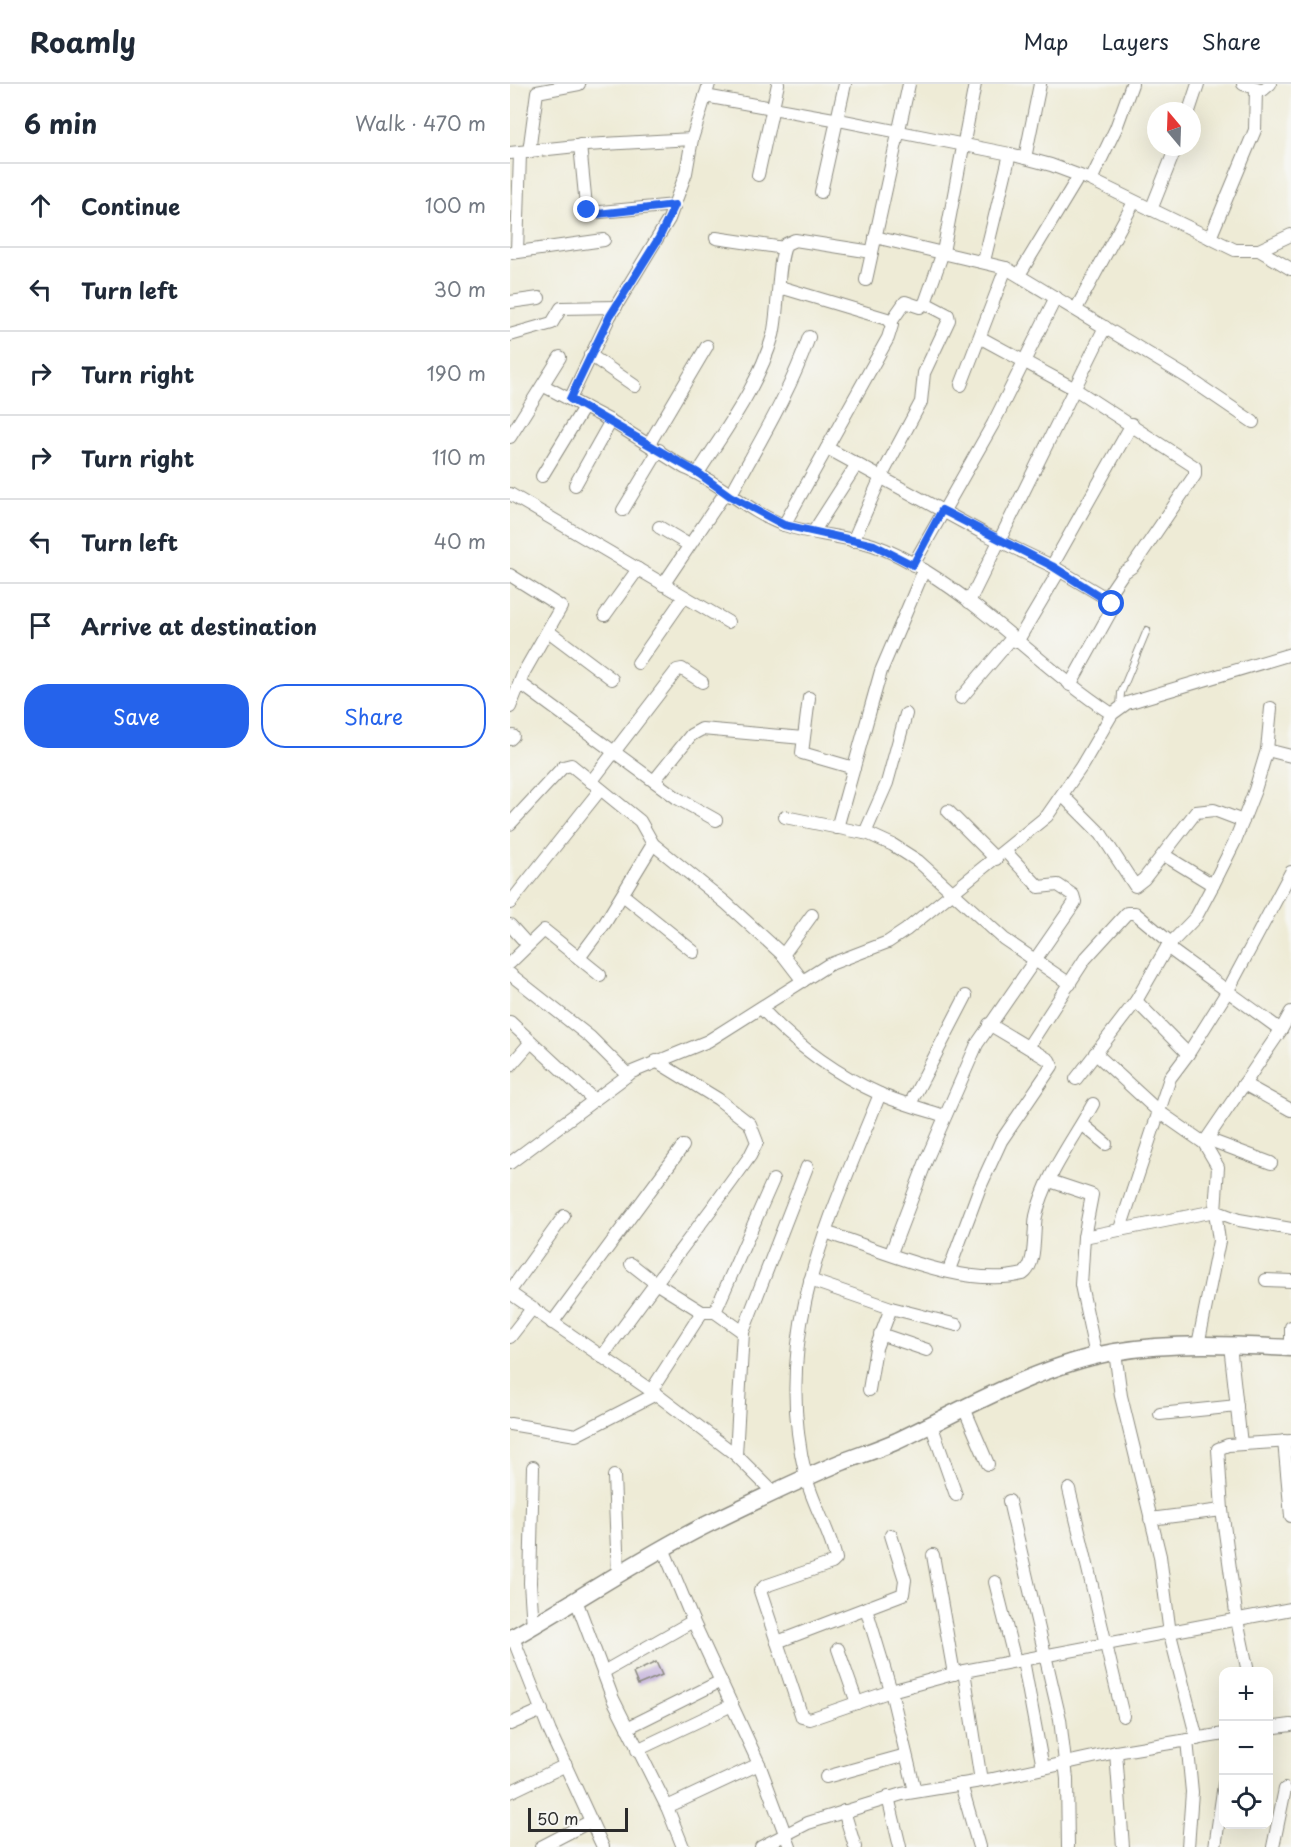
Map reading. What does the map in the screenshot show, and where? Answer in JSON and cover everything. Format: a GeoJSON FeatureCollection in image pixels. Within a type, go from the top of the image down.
{"type":"FeatureCollection","features":[{"type":"Feature","properties":{"kind":"street"},"geometry":{"type":"LineString","coordinates":[[579,84],[545,86],[535,95],[520,153],[513,252],[603,240]]}},
{"type":"Feature","properties":{"kind":"street"},"geometry":{"type":"LineString","coordinates":[[758,175],[778,84]]}},
{"type":"Feature","properties":{"kind":"street"},"geometry":{"type":"LineString","coordinates":[[821,192],[846,84]]}},
{"type":"Feature","properties":{"kind":"street"},"geometry":{"type":"LineString","coordinates":[[866,280],[909,84]]}},
{"type":"Feature","properties":{"kind":"street"},"geometry":{"type":"LineString","coordinates":[[784,525],[888,338],[891,322],[905,302],[920,307],[925,303],[943,252],[975,84]]}},
{"type":"Feature","properties":{"kind":"street"},"geometry":{"type":"LineString","coordinates":[[1024,158],[1040,84]]}},
{"type":"Feature","properties":{"kind":"street"},"geometry":{"type":"LineString","coordinates":[[1019,275],[1116,128],[1132,84]]}},
{"type":"Feature","properties":{"kind":"street"},"geometry":{"type":"LineString","coordinates":[[1192,102],[1198,84]]}},
{"type":"Feature","properties":{"kind":"street"},"geometry":{"type":"LineString","coordinates":[[1243,84],[1265,90],[1270,84]]}},
{"type":"Feature","properties":{"kind":"street"},"geometry":{"type":"LineString","coordinates":[[1210,238],[1255,130],[1256,89]]}},
{"type":"Feature","properties":{"kind":"street"},"geometry":{"type":"LineString","coordinates":[[570,399],[590,355],[616,307],[659,238],[675,205],[707,90],[773,108],[1024,158],[1085,178],[1234,250],[1247,252],[1258,250],[1291,235]]}},
{"type":"Feature","properties":{"kind":"street"},"geometry":{"type":"LineString","coordinates":[[520,153],[580,145],[692,139]]}},
{"type":"Feature","properties":{"kind":"street"},"geometry":{"type":"LineString","coordinates":[[580,145],[586,206],[590,213],[675,205]]}},
{"type":"Feature","properties":{"kind":"street"},"geometry":{"type":"LineString","coordinates":[[984,261],[1010,154]]}},
{"type":"Feature","properties":{"kind":"street"},"geometry":{"type":"LineString","coordinates":[[1151,210],[1172,156]]}},
{"type":"Feature","properties":{"kind":"street"},"geometry":{"type":"LineString","coordinates":[[1076,309],[1134,202]]}},
{"type":"Feature","properties":{"kind":"street"},"geometry":{"type":"LineString","coordinates":[[875,237],[1006,268],[1106,327],[1253,422]]}},
{"type":"Feature","properties":{"kind":"street"},"geometry":{"type":"LineString","coordinates":[[716,238],[784,248]]}},
{"type":"Feature","properties":{"kind":"street"},"geometry":{"type":"LineString","coordinates":[[698,473],[736,413],[762,363],[772,336],[784,248],[788,242],[795,240],[872,252]]}},
{"type":"Feature","properties":{"kind":"street"},"geometry":{"type":"LineString","coordinates":[[1258,250],[1291,269]]}},
{"type":"Feature","properties":{"kind":"street"},"geometry":{"type":"LineString","coordinates":[[961,385],[1006,268]]}},
{"type":"Feature","properties":{"kind":"street"},"geometry":{"type":"LineString","coordinates":[[780,287],[891,322]]}},
{"type":"Feature","properties":{"kind":"street"},"geometry":{"type":"LineString","coordinates":[[837,828],[881,671],[918,567],[942,510],[993,424],[1056,297]]}},
{"type":"Feature","properties":{"kind":"street"},"geometry":{"type":"LineString","coordinates":[[510,302],[539,298]]}},
{"type":"Feature","properties":{"kind":"street"},"geometry":{"type":"LineString","coordinates":[[853,541],[881,477],[921,402],[924,373],[949,320],[948,315],[925,303]]}},
{"type":"Feature","properties":{"kind":"street"},"geometry":{"type":"LineString","coordinates":[[510,335],[552,324],[561,308],[616,307]]}},
{"type":"Feature","properties":{"kind":"street"},"geometry":{"type":"LineString","coordinates":[[969,602],[1106,327]]}},
{"type":"Feature","properties":{"kind":"street"},"geometry":{"type":"LineString","coordinates":[[663,585],[727,494],[771,422],[800,363],[809,337]]}},
{"type":"Feature","properties":{"kind":"street"},"geometry":{"type":"LineString","coordinates":[[981,338],[1075,389],[1194,465],[1196,473],[1133,566],[1123,573],[1106,598]]}},
{"type":"Feature","properties":{"kind":"street"},"geometry":{"type":"LineString","coordinates":[[623,510],[707,345]]}},
{"type":"Feature","properties":{"kind":"street"},"geometry":{"type":"LineString","coordinates":[[590,355],[635,386]]}},
{"type":"Feature","properties":{"kind":"street"},"geometry":{"type":"LineString","coordinates":[[510,437],[544,386],[560,357]]}},
{"type":"Feature","properties":{"kind":"street"},"geometry":{"type":"LineString","coordinates":[[544,386],[610,421],[698,473],[727,494],[784,525],[874,545],[918,567],[969,602],[1070,685],[1116,711]]}},
{"type":"Feature","properties":{"kind":"street"},"geometry":{"type":"LineString","coordinates":[[542,476],[584,407]]}},
{"type":"Feature","properties":{"kind":"street"},"geometry":{"type":"LineString","coordinates":[[575,485],[610,421]]}},
{"type":"Feature","properties":{"kind":"street"},"geometry":{"type":"LineString","coordinates":[[961,698],[1014,640],[1056,568],[1132,424]]}},
{"type":"Feature","properties":{"kind":"street"},"geometry":{"type":"LineString","coordinates":[[827,448],[998,540],[1056,568],[1112,603],[1111,611],[1070,685]]}},
{"type":"Feature","properties":{"kind":"street"},"geometry":{"type":"LineString","coordinates":[[814,531],[856,464]]}},
{"type":"Feature","properties":{"kind":"street"},"geometry":{"type":"LineString","coordinates":[[510,494],[728,622]]}},
{"type":"Feature","properties":{"kind":"street"},"geometry":{"type":"LineString","coordinates":[[659,527],[689,545]]}},
{"type":"Feature","properties":{"kind":"street"},"geometry":{"type":"LineString","coordinates":[[605,615],[638,569]]}},
{"type":"Feature","properties":{"kind":"street"},"geometry":{"type":"LineString","coordinates":[[510,575],[560,605],[561,609],[524,672],[510,707]]}},
{"type":"Feature","properties":{"kind":"street"},"geometry":{"type":"LineString","coordinates":[[638,663],[684,597]]}},
{"type":"Feature","properties":{"kind":"street"},"geometry":{"type":"LineString","coordinates":[[548,631],[612,679]]}},
{"type":"Feature","properties":{"kind":"street"},"geometry":{"type":"LineString","coordinates":[[510,1163],[628,1075],[656,1061],[708,1041],[828,965],[888,942],[1001,855],[1047,816],[1116,711],[1188,683],[1291,654]]}},
{"type":"Feature","properties":{"kind":"street"},"geometry":{"type":"LineString","coordinates":[[510,903],[595,786],[615,750],[677,670],[682,669],[702,682]]}},
{"type":"Feature","properties":{"kind":"street"},"geometry":{"type":"LineString","coordinates":[[520,683],[615,750],[654,782],[693,809],[716,820]]}},
{"type":"Feature","properties":{"kind":"street"},"geometry":{"type":"LineString","coordinates":[[809,698],[801,748],[804,755],[854,768]]}},
{"type":"Feature","properties":{"kind":"street"},"geometry":{"type":"LineString","coordinates":[[1076,1079],[1136,1001],[1169,945],[1196,917],[1213,885],[1243,821],[1267,750],[1271,708]]}},
{"type":"Feature","properties":{"kind":"street"},"geometry":{"type":"LineString","coordinates":[[865,833],[887,783],[906,714]]}},
{"type":"Feature","properties":{"kind":"street"},"geometry":{"type":"LineString","coordinates":[[654,782],[691,735],[702,729],[803,738]]}},
{"type":"Feature","properties":{"kind":"street"},"geometry":{"type":"LineString","coordinates":[[1267,750],[1291,756]]}},
{"type":"Feature","properties":{"kind":"street"},"geometry":{"type":"LineString","coordinates":[[510,824],[566,765],[573,766],[640,821],[653,844],[726,903],[783,955],[803,981]]}},
{"type":"Feature","properties":{"kind":"street"},"geometry":{"type":"LineString","coordinates":[[1062,795],[1101,834],[1133,885],[1139,885],[1191,817],[1201,810],[1214,810],[1243,821]]}},
{"type":"Feature","properties":{"kind":"street"},"geometry":{"type":"LineString","coordinates":[[891,1253],[945,1116],[989,1024],[1075,900],[1058,885],[1039,887],[948,811]]}},
{"type":"Feature","properties":{"kind":"street"},"geometry":{"type":"LineString","coordinates":[[785,817],[880,838],[911,857],[954,892],[992,930],[1070,984]]}},
{"type":"Feature","properties":{"kind":"street"},"geometry":{"type":"LineString","coordinates":[[579,958],[623,895],[653,844]]}},
{"type":"Feature","properties":{"kind":"street"},"geometry":{"type":"LineString","coordinates":[[1164,855],[1213,885]]}},
{"type":"Feature","properties":{"kind":"street"},"geometry":{"type":"LineString","coordinates":[[1120,1229],[1170,1078],[1227,992],[1288,888],[1291,872]]}},
{"type":"Feature","properties":{"kind":"street"},"geometry":{"type":"LineString","coordinates":[[623,895],[694,952]]}},
{"type":"Feature","properties":{"kind":"street"},"geometry":{"type":"LineString","coordinates":[[1028,1047],[1100,941],[1130,912],[1227,992],[1281,1030]]}},
{"type":"Feature","properties":{"kind":"street"},"geometry":{"type":"LineString","coordinates":[[783,955],[812,915]]}},
{"type":"Feature","properties":{"kind":"street"},"geometry":{"type":"LineString","coordinates":[[510,925],[528,945]]}},
{"type":"Feature","properties":{"kind":"street"},"geometry":{"type":"LineString","coordinates":[[510,963],[544,930],[600,975]]}},
{"type":"Feature","properties":{"kind":"street"},"geometry":{"type":"LineString","coordinates":[[510,974],[590,1037],[628,1075]]}},
{"type":"Feature","properties":{"kind":"street"},"geometry":{"type":"LineString","coordinates":[[910,1104],[966,996]]}},
{"type":"Feature","properties":{"kind":"street"},"geometry":{"type":"LineString","coordinates":[[1136,1001],[1188,1054]]}},
{"type":"Feature","properties":{"kind":"street"},"geometry":{"type":"LineString","coordinates":[[761,1008],[797,1044],[880,1094],[945,1116]]}},
{"type":"Feature","properties":{"kind":"street"},"geometry":{"type":"LineString","coordinates":[[1205,1141],[1291,1012]]}},
{"type":"Feature","properties":{"kind":"street"},"geometry":{"type":"LineString","coordinates":[[510,1022],[594,1100]]}},
{"type":"Feature","properties":{"kind":"street"},"geometry":{"type":"LineString","coordinates":[[949,1270],[980,1187],[1001,1141],[1051,1069],[1049,1060],[989,1024]]}},
{"type":"Feature","properties":{"kind":"street"},"geometry":{"type":"LineString","coordinates":[[510,1066],[531,1042]]}},
{"type":"Feature","properties":{"kind":"street"},"geometry":{"type":"LineString","coordinates":[[1095,1053],[1158,1111],[1205,1141],[1271,1163]]}},
{"type":"Feature","properties":{"kind":"street"},"geometry":{"type":"LineString","coordinates":[[602,1357],[654,1282],[686,1246],[750,1156],[757,1142],[750,1124],[718,1099],[656,1061]]}},
{"type":"Feature","properties":{"kind":"street"},"geometry":{"type":"LineString","coordinates":[[1244,1084],[1291,1110]]}},
{"type":"Feature","properties":{"kind":"street"},"geometry":{"type":"LineString","coordinates":[[880,1094],[825,1232],[810,1280],[797,1342],[794,1377],[806,1478],[836,1559],[832,1563],[761,1588],[803,1719],[810,1719],[891,1691],[959,1672],[1291,1610]]}},
{"type":"Feature","properties":{"kind":"street"},"geometry":{"type":"LineString","coordinates":[[825,1232],[949,1270],[993,1276],[1026,1272],[1030,1266],[1036,1218],[1050,1181],[1093,1104]]}},
{"type":"Feature","properties":{"kind":"street"},"geometry":{"type":"LineString","coordinates":[[1082,1124],[1106,1144]]}},
{"type":"Feature","properties":{"kind":"street"},"geometry":{"type":"LineString","coordinates":[[1198,1345],[1219,1241],[1215,1211],[1218,1167],[1205,1141]]}},
{"type":"Feature","properties":{"kind":"street"},"geometry":{"type":"LineString","coordinates":[[552,1323],[683,1146]]}},
{"type":"Feature","properties":{"kind":"street"},"geometry":{"type":"LineString","coordinates":[[736,1455],[743,1332],[807,1167]]}},
{"type":"Feature","properties":{"kind":"street"},"geometry":{"type":"LineString","coordinates":[[510,1424],[576,1435],[654,1393],[708,1312],[773,1180]]}},
{"type":"Feature","properties":{"kind":"street"},"geometry":{"type":"LineString","coordinates":[[1050,1181],[1092,1195],[1084,1237],[1081,1285],[1096,1356]]}},
{"type":"Feature","properties":{"kind":"street"},"geometry":{"type":"LineString","coordinates":[[1084,1237],[1215,1211],[1239,1220],[1291,1228]]}},
{"type":"Feature","properties":{"kind":"street"},"geometry":{"type":"LineString","coordinates":[[564,1216],[510,1292],[531,1310],[654,1393],[736,1455],[773,1492]]}},
{"type":"Feature","properties":{"kind":"street"},"geometry":{"type":"LineString","coordinates":[[631,1264],[654,1282],[743,1332]]}},
{"type":"Feature","properties":{"kind":"street"},"geometry":{"type":"LineString","coordinates":[[810,1280],[891,1308],[957,1325]]}},
{"type":"Feature","properties":{"kind":"street"},"geometry":{"type":"LineString","coordinates":[[1266,1280],[1291,1281]]}},
{"type":"Feature","properties":{"kind":"street"},"geometry":{"type":"LineString","coordinates":[[869,1390],[880,1334],[891,1308]]}},
{"type":"Feature","properties":{"kind":"street"},"geometry":{"type":"LineString","coordinates":[[510,1337],[531,1310]]}},
{"type":"Feature","properties":{"kind":"street"},"geometry":{"type":"LineString","coordinates":[[603,1847],[511,1638],[663,1548],[773,1492],[895,1442],[1009,1386],[1096,1356],[1115,1352],[1198,1345],[1291,1348],[1291,1327]]}},
{"type":"Feature","properties":{"kind":"street"},"geometry":{"type":"LineString","coordinates":[[880,1334],[927,1350]]}},
{"type":"Feature","properties":{"kind":"street"},"geometry":{"type":"LineString","coordinates":[[1230,1345],[1241,1444]]}},
{"type":"Feature","properties":{"kind":"street"},"geometry":{"type":"LineString","coordinates":[[1115,1352],[1121,1396],[1160,1557],[1170,1634],[1192,1739],[1192,1792],[1188,1847]]}},
{"type":"Feature","properties":{"kind":"street"},"geometry":{"type":"LineString","coordinates":[[1160,1414],[1237,1406]]}},
{"type":"Feature","properties":{"kind":"street"},"geometry":{"type":"LineString","coordinates":[[964,1408],[988,1464]]}},
{"type":"Feature","properties":{"kind":"street"},"geometry":{"type":"LineString","coordinates":[[931,1424],[956,1496]]}},
{"type":"Feature","properties":{"kind":"street"},"geometry":{"type":"LineString","coordinates":[[1247,1667],[1237,1620],[1222,1510],[1218,1449],[1223,1445],[1287,1441],[1291,1516]]}},
{"type":"Feature","properties":{"kind":"street"},"geometry":{"type":"LineString","coordinates":[[533,1627],[530,1575],[534,1467]]}},
{"type":"Feature","properties":{"kind":"street"},"geometry":{"type":"LineString","coordinates":[[614,1476],[618,1574]]}},
{"type":"Feature","properties":{"kind":"street"},"geometry":{"type":"LineString","coordinates":[[1069,1489],[1124,1716]]}},
{"type":"Feature","properties":{"kind":"street"},"geometry":{"type":"LineString","coordinates":[[1009,1501],[1060,1719],[1068,1847]]}},
{"type":"Feature","properties":{"kind":"street"},"geometry":{"type":"LineString","coordinates":[[1150,1519],[1222,1510]]}},
{"type":"Feature","properties":{"kind":"street"},"geometry":{"type":"LineString","coordinates":[[777,1642],[900,1596],[906,1591],[891,1534]]}},
{"type":"Feature","properties":{"kind":"street"},"geometry":{"type":"LineString","coordinates":[[663,1548],[693,1621],[759,1764],[790,1847]]}},
{"type":"Feature","properties":{"kind":"street"},"geometry":{"type":"LineString","coordinates":[[933,1555],[981,1781]]}},
{"type":"Feature","properties":{"kind":"street"},"geometry":{"type":"LineString","coordinates":[[995,1582],[1019,1661],[1043,1768]]}},
{"type":"Feature","properties":{"kind":"street"},"geometry":{"type":"LineString","coordinates":[[576,1600],[627,1728],[667,1807],[683,1847]]}},
{"type":"Feature","properties":{"kind":"street"},"geometry":{"type":"LineString","coordinates":[[866,1608],[891,1691],[915,1791]]}},
{"type":"Feature","properties":{"kind":"street"},"geometry":{"type":"LineString","coordinates":[[604,1671],[693,1621]]}},
{"type":"Feature","properties":{"kind":"street"},"geometry":{"type":"LineString","coordinates":[[838,1649],[857,1703]]}},
{"type":"Feature","properties":{"kind":"street"},"geometry":{"type":"LineString","coordinates":[[627,1728],[721,1681]]}},
{"type":"Feature","properties":{"kind":"street"},"geometry":{"type":"LineString","coordinates":[[637,1750],[732,1705]]}},
{"type":"Feature","properties":{"kind":"street"},"geometry":{"type":"LineString","coordinates":[[510,1724],[542,1710]]}},
{"type":"Feature","properties":{"kind":"street"},"geometry":{"type":"LineString","coordinates":[[1273,1727],[1291,1725]]}},
{"type":"Feature","properties":{"kind":"street"},"geometry":{"type":"LineString","coordinates":[[761,1847],[786,1834],[844,1811],[888,1797],[981,1781],[1116,1752],[1219,1735]]}},
{"type":"Feature","properties":{"kind":"street"},"geometry":{"type":"LineString","coordinates":[[1116,1752],[1123,1847]]}},
{"type":"Feature","properties":{"kind":"street"},"geometry":{"type":"LineString","coordinates":[[826,1777],[906,1755]]}},
{"type":"Feature","properties":{"kind":"street"},"geometry":{"type":"LineString","coordinates":[[667,1807],[759,1764]]}},
{"type":"Feature","properties":{"kind":"street"},"geometry":{"type":"LineString","coordinates":[[510,1792],[566,1765]]}},
{"type":"Feature","properties":{"kind":"street"},"geometry":{"type":"LineString","coordinates":[[961,1784],[979,1847]]}},
{"type":"Feature","properties":{"kind":"street"},"geometry":{"type":"LineString","coordinates":[[1273,1847],[1285,1789]]}},
{"type":"Feature","properties":{"kind":"street"},"geometry":{"type":"LineString","coordinates":[[888,1797],[900,1847]]}},
{"type":"Feature","properties":{"kind":"street"},"geometry":{"type":"LineString","coordinates":[[844,1811],[855,1847]]}},
{"type":"Feature","properties":{"kind":"street"},"geometry":{"type":"LineString","coordinates":[[1215,1847],[1219,1819]]}},
{"type":"Feature","properties":{"kind":"street"},"geometry":{"type":"LineString","coordinates":[[541,1847],[591,1821]]}},
{"type":"Feature","properties":{"kind":"lane"},"geometry":{"type":"LineString","coordinates":[[1116,711],[1147,630]]}},
{"type":"Feature","properties":{"kind":"building"},"geometry":{"type":"Polygon","coordinates":[[[656,1662],[662,1675],[638,1685],[633,1673],[656,1662]]]}},
{"type":"Feature","properties":{"kind":"route"},"geometry":{"type":"LineString","coordinates":[[587,210],[598,214],[675,205],[659,238],[610,316],[570,399],[659,450],[685,468],[698,473],[730,496],[784,525],[874,545],[913,565],[942,510],[985,534],[1052,566],[1108,599],[1112,604]]}}]}
